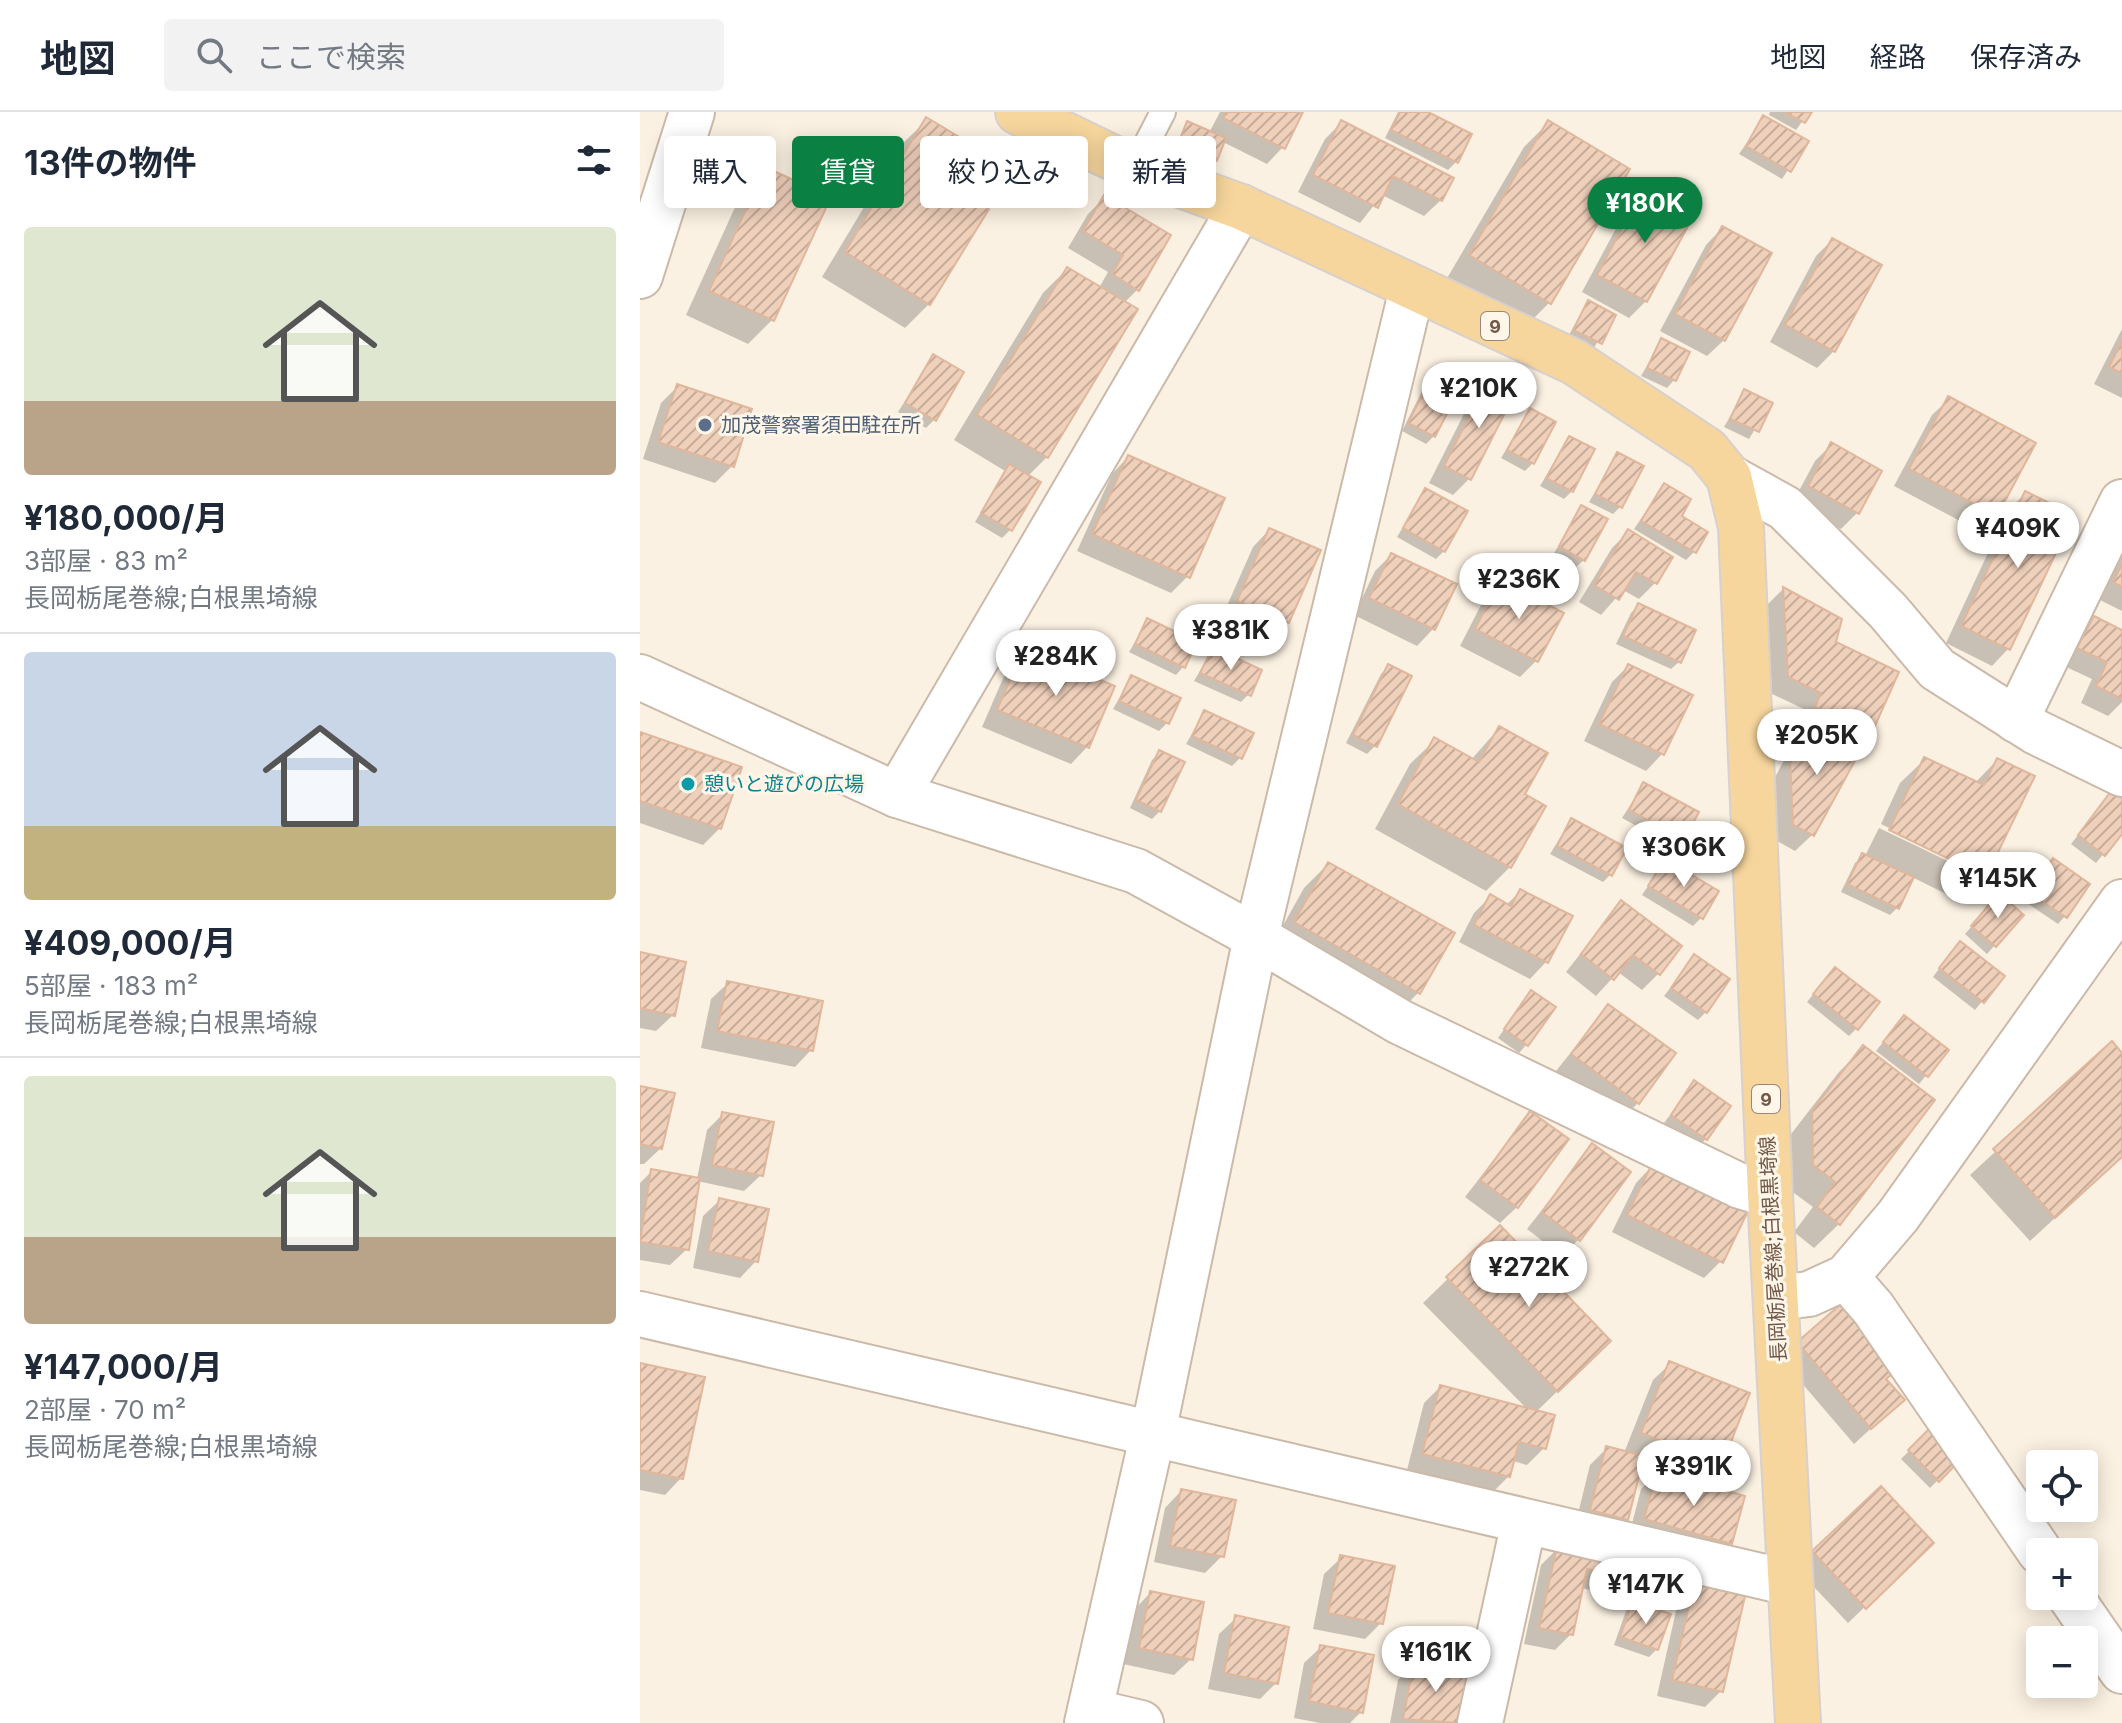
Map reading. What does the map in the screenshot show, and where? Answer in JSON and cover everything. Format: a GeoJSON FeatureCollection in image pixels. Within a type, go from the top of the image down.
{"type":"FeatureCollection","features":[{"type":"Feature","properties":{"kind":"main road","name":"長岡栃尾巻線;白根黒埼線"},"geometry":{"type":"LineString","coordinates":[[1018,112],[1104,154]]}},
{"type":"Feature","properties":{"kind":"main road","name":"長岡栃尾巻線;白根黒埼線"},"geometry":{"type":"LineString","coordinates":[[1216,198],[1574,362],[1707,450],[1729,477],[1741,527],[1770,1195],[1798,1723]]}},
{"type":"Feature","properties":{"kind":"street"},"geometry":{"type":"LineString","coordinates":[[640,276],[692,112]]}},
{"type":"Feature","properties":{"kind":"street"},"geometry":{"type":"LineString","coordinates":[[897,795],[1241,207]]}},
{"type":"Feature","properties":{"kind":"street"},"geometry":{"type":"LineString","coordinates":[[1141,1723],[1088,1717],[1153,1433],[1256,937],[1412,289]]}},
{"type":"Feature","properties":{"kind":"street"},"geometry":{"type":"LineString","coordinates":[[1729,477],[1785,508],[1888,611],[1937,669],[2016,720],[2122,774]]}},
{"type":"Feature","properties":{"kind":"street"},"geometry":{"type":"LineString","coordinates":[[2016,720],[2122,502]]}},
{"type":"Feature","properties":{"kind":"street"},"geometry":{"type":"LineString","coordinates":[[640,677],[897,795],[1136,871],[1400,1022],[1740,1186],[1770,1195]]}},
{"type":"Feature","properties":{"kind":"street"},"geometry":{"type":"LineString","coordinates":[[1776,1298],[1809,1294],[1846,1277],[1898,1216],[2122,902]]}},
{"type":"Feature","properties":{"kind":"street"},"geometry":{"type":"LineString","coordinates":[[1846,1277],[1873,1308],[2030,1538]]}},
{"type":"Feature","properties":{"kind":"street"},"geometry":{"type":"LineString","coordinates":[[640,1314],[1790,1583]]}},
{"type":"Feature","properties":{"kind":"street"},"geometry":{"type":"LineString","coordinates":[[1480,1723],[1524,1522]]}},
{"type":"Feature","properties":{"kind":"street"},"geometry":{"type":"LineString","coordinates":[[2080,1610],[2122,1671]]}},
{"type":"Feature","properties":{"kind":"lane"},"geometry":{"type":"LineString","coordinates":[[1151,136],[1163,112]]}},
{"type":"Feature","properties":{"kind":"building"},"geometry":{"type":"Polygon","coordinates":[[[1226,112],[1303,112],[1285,149],[1223,118],[1226,112]]]}},
{"type":"Feature","properties":{"kind":"building"},"geometry":{"type":"Polygon","coordinates":[[[1400,112],[1428,112],[1472,134],[1458,163],[1391,130],[1400,112]]]}},
{"type":"Feature","properties":{"kind":"building"},"geometry":{"type":"Polygon","coordinates":[[[1784,112],[1812,112],[1805,123],[1784,112]]]}},
{"type":"Feature","properties":{"kind":"building"},"geometry":{"type":"Polygon","coordinates":[[[1763,115],[1809,141],[1791,172],[1746,146],[1763,115]]]}},
{"type":"Feature","properties":{"kind":"building"},"geometry":{"type":"Polygon","coordinates":[[[926,117],[958,136],[920,136],[920,208],[989,209],[930,305],[845,252],[871,208],[904,208],[904,154],[926,117]]]}},
{"type":"Feature","properties":{"kind":"building"},"geometry":{"type":"Polygon","coordinates":[[[1341,120],[1454,178],[1442,201],[1393,176],[1378,208],[1313,175],[1341,120]]]}},
{"type":"Feature","properties":{"kind":"building"},"geometry":{"type":"Polygon","coordinates":[[[1548,120],[1630,169],[1551,304],[1469,255],[1548,120]]]}},
{"type":"Feature","properties":{"kind":"building"},"geometry":{"type":"Polygon","coordinates":[[[1187,121],[1226,138],[1217,161],[1216,136],[1181,136],[1187,121]]]}},
{"type":"Feature","properties":{"kind":"building"},"geometry":{"type":"Polygon","coordinates":[[[776,172],[792,179],[792,208],[826,208],[774,321],[709,291],[746,208],[776,208],[776,172]]]}},
{"type":"Feature","properties":{"kind":"building"},"geometry":{"type":"Polygon","coordinates":[[[1644,187],[1694,215],[1647,302],[1597,275],[1644,187]]]}},
{"type":"Feature","properties":{"kind":"building"},"geometry":{"type":"Polygon","coordinates":[[[1104,195],[1104,208],[1126,208],[1171,235],[1139,291],[1112,274],[1123,255],[1083,231],[1104,195]]]}},
{"type":"Feature","properties":{"kind":"building"},"geometry":{"type":"Polygon","coordinates":[[[1722,226],[1772,253],[1725,341],[1675,314],[1722,226]]]}},
{"type":"Feature","properties":{"kind":"building"},"geometry":{"type":"Polygon","coordinates":[[[1832,238],[1882,265],[1835,352],[1785,325],[1832,238]]]}},
{"type":"Feature","properties":{"kind":"building"},"geometry":{"type":"Polygon","coordinates":[[[1067,267],[1138,309],[1048,458],[977,415],[1067,267]]]}},
{"type":"Feature","properties":{"kind":"building"},"geometry":{"type":"Polygon","coordinates":[[[1588,300],[1616,315],[1602,344],[1573,330],[1588,300]]]}},
{"type":"Feature","properties":{"kind":"building"},"geometry":{"type":"Polygon","coordinates":[[[1661,338],[1690,352],[1676,381],[1647,368],[1661,338]]]}},
{"type":"Feature","properties":{"kind":"building"},"geometry":{"type":"Polygon","coordinates":[[[2122,341],[2122,373],[2109,367],[2122,341]]]}},
{"type":"Feature","properties":{"kind":"building"},"geometry":{"type":"Polygon","coordinates":[[[933,354],[964,372],[936,421],[905,403],[933,354]]]}},
{"type":"Feature","properties":{"kind":"building"},"geometry":{"type":"Polygon","coordinates":[[[1438,365],[1465,379],[1435,437],[1408,423],[1438,365]]]}},
{"type":"Feature","properties":{"kind":"building"},"geometry":{"type":"Polygon","coordinates":[[[1487,381],[1514,395],[1471,480],[1444,466],[1487,381]]]}},
{"type":"Feature","properties":{"kind":"building","name":"加茂警察署須田駐在所"},"geometry":{"type":"Polygon","coordinates":[[[677,384],[752,409],[734,467],[658,442],[677,384]]]}},
{"type":"Feature","properties":{"kind":"building"},"geometry":{"type":"Polygon","coordinates":[[[1744,389],[1773,403],[1759,432],[1730,419],[1744,389]]]}},
{"type":"Feature","properties":{"kind":"building"},"geometry":{"type":"Polygon","coordinates":[[[1948,396],[2036,443],[1997,516],[1909,469],[1948,396]]]}},
{"type":"Feature","properties":{"kind":"building"},"geometry":{"type":"Polygon","coordinates":[[[1530,408],[1556,422],[1534,464],[1507,450],[1530,408]]]}},
{"type":"Feature","properties":{"kind":"building"},"geometry":{"type":"Polygon","coordinates":[[[1569,436],[1595,449],[1573,492],[1546,478],[1569,436]]]}},
{"type":"Feature","properties":{"kind":"building"},"geometry":{"type":"Polygon","coordinates":[[[1831,442],[1882,471],[1859,514],[1808,486],[1831,442]]]}},
{"type":"Feature","properties":{"kind":"building"},"geometry":{"type":"Polygon","coordinates":[[[1617,452],[1644,466],[1622,508],[1595,494],[1617,452]]]}},
{"type":"Feature","properties":{"kind":"building"},"geometry":{"type":"Polygon","coordinates":[[[1128,455],[1225,498],[1190,578],[1092,534],[1128,455]]]}},
{"type":"Feature","properties":{"kind":"building"},"geometry":{"type":"Polygon","coordinates":[[[1009,464],[1041,482],[1012,531],[981,513],[1009,464]]]}},
{"type":"Feature","properties":{"kind":"building"},"geometry":{"type":"Polygon","coordinates":[[[1664,483],[1691,499],[1682,516],[1708,532],[1696,553],[1641,521],[1664,483]]]}},
{"type":"Feature","properties":{"kind":"building"},"geometry":{"type":"Polygon","coordinates":[[[1425,488],[1468,511],[1445,552],[1403,528],[1425,488]]]}},
{"type":"Feature","properties":{"kind":"building"},"geometry":{"type":"Polygon","coordinates":[[[2025,491],[2074,515],[2010,650],[1961,626],[2025,491]]]}},
{"type":"Feature","properties":{"kind":"building"},"geometry":{"type":"Polygon","coordinates":[[[1581,505],[1608,519],[1585,561],[1559,546],[1581,505]]]}},
{"type":"Feature","properties":{"kind":"building"},"geometry":{"type":"Polygon","coordinates":[[[1269,528],[1321,550],[1289,623],[1237,601],[1269,528]]]}},
{"type":"Feature","properties":{"kind":"building"},"geometry":{"type":"Polygon","coordinates":[[[1628,529],[1673,557],[1657,584],[1636,572],[1619,600],[1594,585],[1628,529]]]}},
{"type":"Feature","properties":{"kind":"building"},"geometry":{"type":"Polygon","coordinates":[[[1391,553],[1457,584],[1435,630],[1369,598],[1391,553]]]}},
{"type":"Feature","properties":{"kind":"building"},"geometry":{"type":"Polygon","coordinates":[[[2122,564],[2122,587],[2113,582],[2122,564]]]}},
{"type":"Feature","properties":{"kind":"building"},"geometry":{"type":"Polygon","coordinates":[[[1500,580],[1564,613],[1538,662],[1475,629],[1500,580]]]}},
{"type":"Feature","properties":{"kind":"building"},"geometry":{"type":"Polygon","coordinates":[[[1783,587],[1842,619],[1836,642],[1899,672],[1870,737],[1815,707],[1821,693],[1788,677],[1783,587]]]}},
{"type":"Feature","properties":{"kind":"building"},"geometry":{"type":"Polygon","coordinates":[[[1638,603],[1696,630],[1681,663],[1623,636],[1638,603]]]}},
{"type":"Feature","properties":{"kind":"building"},"geometry":{"type":"Polygon","coordinates":[[[2094,616],[2122,630],[2122,699],[2096,686],[2107,662],[2077,648],[2094,616]]]}},
{"type":"Feature","properties":{"kind":"building"},"geometry":{"type":"Polygon","coordinates":[[[1147,618],[1197,642],[1185,668],[1135,644],[1147,618]]]}},
{"type":"Feature","properties":{"kind":"building"},"geometry":{"type":"Polygon","coordinates":[[[1213,647],[1262,670],[1251,696],[1200,673],[1213,647]]]}},
{"type":"Feature","properties":{"kind":"building"},"geometry":{"type":"Polygon","coordinates":[[[1024,648],[1115,686],[1089,748],[997,710],[1024,648]]]}},
{"type":"Feature","properties":{"kind":"building"},"geometry":{"type":"Polygon","coordinates":[[[1388,664],[1412,676],[1377,747],[1353,735],[1388,664]]]}},
{"type":"Feature","properties":{"kind":"building"},"geometry":{"type":"Polygon","coordinates":[[[1628,664],[1693,695],[1664,755],[1599,724],[1628,664]]]}},
{"type":"Feature","properties":{"kind":"building"},"geometry":{"type":"Polygon","coordinates":[[[1131,675],[1181,698],[1169,724],[1119,701],[1131,675]]]}},
{"type":"Feature","properties":{"kind":"building"},"geometry":{"type":"Polygon","coordinates":[[[1204,710],[1254,733],[1242,759],[1192,736],[1204,710]]]}},
{"type":"Feature","properties":{"kind":"building"},"geometry":{"type":"Polygon","coordinates":[[[1810,724],[1858,755],[1814,836],[1793,825],[1790,761],[1810,724]]]}},
{"type":"Feature","properties":{"kind":"building"},"geometry":{"type":"Polygon","coordinates":[[[1499,726],[1548,753],[1525,794],[1546,806],[1511,868],[1398,804],[1434,737],[1479,762],[1499,726]]]}},
{"type":"Feature","properties":{"kind":"building","name":"憩いと遊びの広場"},"geometry":{"type":"Polygon","coordinates":[[[640,732],[742,767],[721,829],[640,801],[640,732]]]}},
{"type":"Feature","properties":{"kind":"building"},"geometry":{"type":"Polygon","coordinates":[[[1159,750],[1185,762],[1161,812],[1136,800],[1159,750]]]}},
{"type":"Feature","properties":{"kind":"building"},"geometry":{"type":"Polygon","coordinates":[[[1924,757],[1984,785],[1997,758],[2035,776],[1986,877],[1889,830],[1924,757]]]}},
{"type":"Feature","properties":{"kind":"building"},"geometry":{"type":"Polygon","coordinates":[[[1643,782],[1699,812],[1684,840],[1629,810],[1643,782]]]}},
{"type":"Feature","properties":{"kind":"building"},"geometry":{"type":"Polygon","coordinates":[[[2112,790],[2122,798],[2122,834],[2105,856],[2078,835],[2112,790]]]}},
{"type":"Feature","properties":{"kind":"building"},"geometry":{"type":"Polygon","coordinates":[[[1571,818],[1627,848],[1612,876],[1557,846],[1571,818]]]}},
{"type":"Feature","properties":{"kind":"building"},"geometry":{"type":"Polygon","coordinates":[[[1862,853],[1914,877],[1899,909],[1847,884],[1862,853]]]}},
{"type":"Feature","properties":{"kind":"building"},"geometry":{"type":"Polygon","coordinates":[[[2053,858],[2090,884],[2067,918],[2030,893],[2053,858]]]}},
{"type":"Feature","properties":{"kind":"building"},"geometry":{"type":"Polygon","coordinates":[[[1665,859],[1719,891],[1703,919],[1648,886],[1665,859]]]}},
{"type":"Feature","properties":{"kind":"building"},"geometry":{"type":"Polygon","coordinates":[[[1328,862],[1455,933],[1420,994],[1294,922],[1328,862]]]}},
{"type":"Feature","properties":{"kind":"building"},"geometry":{"type":"Polygon","coordinates":[[[1520,889],[1573,916],[1548,963],[1474,925],[1490,894],[1511,906],[1520,889]]]}},
{"type":"Feature","properties":{"kind":"building"},"geometry":{"type":"Polygon","coordinates":[[[1999,893],[2024,915],[1996,947],[1971,926],[1999,893]]]}},
{"type":"Feature","properties":{"kind":"building"},"geometry":{"type":"Polygon","coordinates":[[[1621,900],[1682,946],[1660,975],[1633,955],[1614,980],[1581,954],[1621,900]]]}},
{"type":"Feature","properties":{"kind":"building"},"geometry":{"type":"Polygon","coordinates":[[[1960,941],[2005,976],[1984,1003],[1939,968],[1960,941]]]}},
{"type":"Feature","properties":{"kind":"building"},"geometry":{"type":"Polygon","coordinates":[[[640,952],[686,962],[675,1016],[640,1008],[640,952]]]}},
{"type":"Feature","properties":{"kind":"building"},"geometry":{"type":"Polygon","coordinates":[[[1694,954],[1730,979],[1707,1013],[1671,988],[1694,954]]]}},
{"type":"Feature","properties":{"kind":"building"},"geometry":{"type":"Polygon","coordinates":[[[1835,967],[1880,1002],[1858,1030],[1813,994],[1835,967]]]}},
{"type":"Feature","properties":{"kind":"building"},"geometry":{"type":"Polygon","coordinates":[[[727,981],[823,1001],[813,1051],[717,1031],[727,981]]]}},
{"type":"Feature","properties":{"kind":"building"},"geometry":{"type":"Polygon","coordinates":[[[1531,990],[1556,1007],[1528,1046],[1504,1029],[1531,990]]]}},
{"type":"Feature","properties":{"kind":"building"},"geometry":{"type":"Polygon","coordinates":[[[1608,1004],[1676,1053],[1639,1104],[1571,1054],[1608,1004]]]}},
{"type":"Feature","properties":{"kind":"building"},"geometry":{"type":"Polygon","coordinates":[[[1904,1015],[1949,1050],[1928,1077],[1883,1042],[1904,1015]]]}},
{"type":"Feature","properties":{"kind":"building"},"geometry":{"type":"Polygon","coordinates":[[[2112,1041],[2122,1053],[2122,1157],[2055,1218],[1993,1149],[2112,1041]]]}},
{"type":"Feature","properties":{"kind":"building"},"geometry":{"type":"Polygon","coordinates":[[[1863,1045],[1935,1100],[1840,1225],[1817,1207],[1835,1182],[1813,1165],[1812,1111],[1863,1045]]]}},
{"type":"Feature","properties":{"kind":"building"},"geometry":{"type":"Polygon","coordinates":[[[1694,1080],[1731,1106],[1707,1140],[1671,1115],[1694,1080]]]}},
{"type":"Feature","properties":{"kind":"building"},"geometry":{"type":"Polygon","coordinates":[[[640,1086],[675,1093],[662,1149],[640,1144],[640,1086]]]}},
{"type":"Feature","properties":{"kind":"building"},"geometry":{"type":"Polygon","coordinates":[[[1530,1111],[1569,1139],[1518,1208],[1480,1180],[1530,1111]]]}},
{"type":"Feature","properties":{"kind":"building"},"geometry":{"type":"Polygon","coordinates":[[[722,1112],[774,1122],[763,1176],[712,1165],[722,1112]]]}},
{"type":"Feature","properties":{"kind":"building"},"geometry":{"type":"Polygon","coordinates":[[[1592,1143],[1631,1172],[1580,1241],[1542,1212],[1592,1143]]]}},
{"type":"Feature","properties":{"kind":"building"},"geometry":{"type":"Polygon","coordinates":[[[1652,1164],[1748,1211],[1723,1263],[1627,1215],[1652,1164]]]}},
{"type":"Feature","properties":{"kind":"building"},"geometry":{"type":"Polygon","coordinates":[[[651,1169],[700,1178],[689,1250],[640,1242],[651,1169]]]}},
{"type":"Feature","properties":{"kind":"building"},"geometry":{"type":"Polygon","coordinates":[[[719,1198],[769,1209],[758,1262],[708,1251],[719,1198]]]}},
{"type":"Feature","properties":{"kind":"building"},"geometry":{"type":"Polygon","coordinates":[[[1500,1225],[1611,1341],[1558,1392],[1446,1277],[1500,1225]]]}},
{"type":"Feature","properties":{"kind":"building"},"geometry":{"type":"Polygon","coordinates":[[[1841,1304],[1897,1370],[1886,1379],[1905,1400],[1871,1429],[1797,1342],[1841,1304]]]}},
{"type":"Feature","properties":{"kind":"building"},"geometry":{"type":"Polygon","coordinates":[[[1669,1361],[1750,1393],[1722,1465],[1641,1433],[1669,1361]]]}},
{"type":"Feature","properties":{"kind":"building"},"geometry":{"type":"Polygon","coordinates":[[[640,1363],[705,1377],[683,1479],[640,1470],[640,1363]]]}},
{"type":"Feature","properties":{"kind":"building"},"geometry":{"type":"Polygon","coordinates":[[[1440,1385],[1555,1415],[1546,1449],[1519,1442],[1510,1477],[1422,1454],[1440,1385]]]}},
{"type":"Feature","properties":{"kind":"building"},"geometry":{"type":"Polygon","coordinates":[[[1933,1425],[1964,1456],[1939,1482],[1908,1450],[1933,1425]]]}},
{"type":"Feature","properties":{"kind":"building"},"geometry":{"type":"Polygon","coordinates":[[[1606,1446],[1644,1456],[1628,1520],[1590,1510],[1606,1446]]]}},
{"type":"Feature","properties":{"kind":"building"},"geometry":{"type":"Polygon","coordinates":[[[1657,1471],[1745,1496],[1732,1544],[1644,1519],[1657,1471]]]}},
{"type":"Feature","properties":{"kind":"building"},"geometry":{"type":"Polygon","coordinates":[[[1881,1486],[1934,1543],[1866,1609],[1812,1551],[1881,1486]]]}},
{"type":"Feature","properties":{"kind":"building"},"geometry":{"type":"Polygon","coordinates":[[[1181,1489],[1236,1500],[1224,1557],[1170,1546],[1181,1489]]]}},
{"type":"Feature","properties":{"kind":"building"},"geometry":{"type":"Polygon","coordinates":[[[1557,1547],[1672,1572],[1668,1587],[1587,1569],[1573,1635],[1539,1628],[1557,1547]]]}},
{"type":"Feature","properties":{"kind":"building"},"geometry":{"type":"Polygon","coordinates":[[[1340,1555],[1395,1566],[1383,1624],[1328,1613],[1340,1555]]]}},
{"type":"Feature","properties":{"kind":"building"},"geometry":{"type":"Polygon","coordinates":[[[1694,1584],[1745,1596],[1723,1692],[1672,1680],[1694,1584]]]}},
{"type":"Feature","properties":{"kind":"building"},"geometry":{"type":"Polygon","coordinates":[[[1150,1591],[1204,1602],[1193,1660],[1139,1648],[1150,1591]]]}},
{"type":"Feature","properties":{"kind":"building"},"geometry":{"type":"Polygon","coordinates":[[[1633,1601],[1671,1614],[1658,1650],[1620,1637],[1633,1601]]]}},
{"type":"Feature","properties":{"kind":"building"},"geometry":{"type":"Polygon","coordinates":[[[1235,1615],[1289,1627],[1278,1684],[1224,1673],[1235,1615]]]}},
{"type":"Feature","properties":{"kind":"building"},"geometry":{"type":"Polygon","coordinates":[[[1320,1645],[1374,1655],[1363,1713],[1309,1701],[1320,1645]]]}},
{"type":"Feature","properties":{"kind":"building"},"geometry":{"type":"Polygon","coordinates":[[[1414,1661],[1469,1673],[1459,1723],[1403,1719],[1414,1661]]]}},
{"type":"Feature","properties":{"kind":"place","name":"加茂警察署須田駐在所"},"geometry":{"type":"Point","coordinates":[705,425]}},
{"type":"Feature","properties":{"kind":"place","name":"憩いと遊びの広場"},"geometry":{"type":"Point","coordinates":[688,784]}}]}
